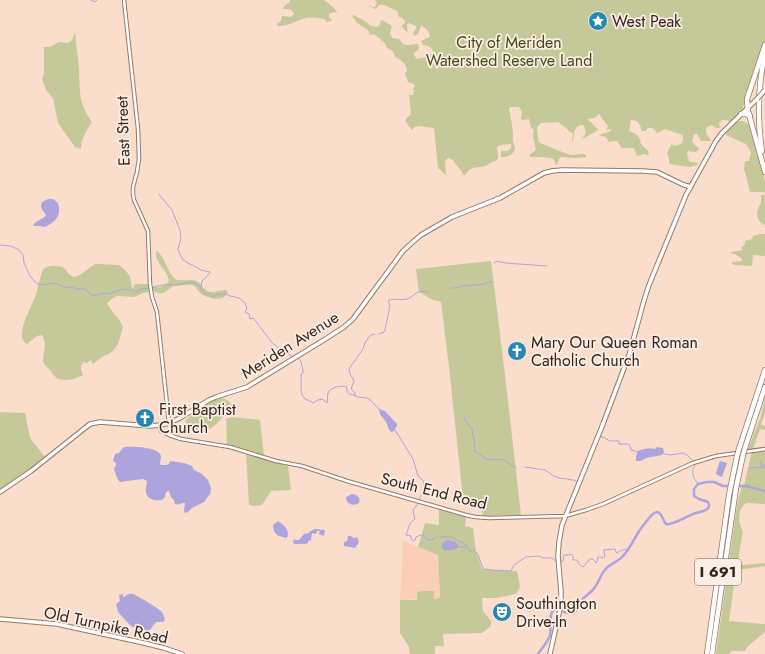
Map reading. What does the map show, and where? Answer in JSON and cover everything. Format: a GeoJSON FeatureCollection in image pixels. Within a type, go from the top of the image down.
{"type":"FeatureCollection","features":[{"type":"Feature","properties":{"kind":"highway"},"geometry":{"type":"LineString","coordinates":[[765,45],[747,98],[748,108],[765,172]]}},
{"type":"Feature","properties":{"kind":"highway"},"geometry":{"type":"LineString","coordinates":[[765,52],[760,80],[759,106],[760,134],[765,166]]}},
{"type":"Feature","properties":{"kind":"highway"},"geometry":{"type":"LineString","coordinates":[[741,114],[750,116]]}},
{"type":"Feature","properties":{"kind":"highway","name":"I 691"},"geometry":{"type":"LineString","coordinates":[[712,654],[737,456],[765,370]]}},
{"type":"Feature","properties":{"kind":"highway","name":"I 691"},"geometry":{"type":"LineString","coordinates":[[734,480],[765,387]]}},
{"type":"Feature","properties":{"kind":"highway","name":"I 691"},"geometry":{"type":"LineString","coordinates":[[706,654],[733,491]]}},
{"type":"Feature","properties":{"kind":"main road"},"geometry":{"type":"LineString","coordinates":[[550,654],[560,609],[561,592],[558,562],[559,539],[562,525],[629,355],[650,280],[690,188],[718,138],[765,90]]}},
{"type":"Feature","properties":{"kind":"main road","name":"Meriden Avenue"},"geometry":{"type":"LineString","coordinates":[[0,492],[30,471],[90,424],[100,422],[149,426],[161,425],[180,418],[209,400],[247,387],[344,327],[360,311],[403,251],[418,237],[452,218],[500,198],[544,173],[562,170],[642,170],[657,172],[690,188]]}},
{"type":"Feature","properties":{"kind":"main road","name":"Old Turnpike Road"},"geometry":{"type":"LineString","coordinates":[[0,619],[57,624],[144,643],[182,654]]}},
{"type":"Feature","properties":{"kind":"street","name":"East Street"},"geometry":{"type":"LineString","coordinates":[[124,0],[138,129],[139,159],[137,172],[132,187],[134,200],[148,231],[150,284],[152,297],[158,312],[169,423]]}},
{"type":"Feature","properties":{"kind":"street","name":"South End Road"},"geometry":{"type":"LineString","coordinates":[[161,425],[164,432],[181,439],[230,447],[276,461],[302,466],[418,502],[480,518],[565,516],[603,504],[692,463],[716,456],[765,448]]}},
{"type":"Feature","properties":{"kind":"shaded area"},"geometry":{"type":"Polygon","coordinates":[[[48,199],[53,199],[58,203],[59,212],[57,218],[45,227],[33,226],[35,222],[46,215],[41,206],[42,202],[48,199]]]}},
{"type":"Feature","properties":{"kind":"shaded area"},"geometry":{"type":"Polygon","coordinates":[[[379,409],[385,411],[397,424],[394,431],[390,431],[380,414],[379,409]]]}},
{"type":"Feature","properties":{"kind":"shaded area"},"geometry":{"type":"Polygon","coordinates":[[[124,447],[154,450],[161,455],[161,465],[169,464],[170,461],[192,466],[194,470],[202,474],[208,480],[211,488],[210,494],[204,502],[185,513],[185,503],[178,505],[175,504],[169,491],[166,492],[165,497],[162,500],[155,500],[147,495],[147,481],[143,479],[120,482],[116,476],[114,468],[116,463],[113,461],[115,454],[119,453],[124,447]]]}},
{"type":"Feature","properties":{"kind":"shaded area"},"geometry":{"type":"Polygon","coordinates":[[[657,447],[663,448],[664,452],[662,455],[636,461],[638,451],[648,448],[655,449],[657,447]]]}},
{"type":"Feature","properties":{"kind":"shaded area"},"geometry":{"type":"Polygon","coordinates":[[[720,461],[727,463],[722,477],[716,473],[720,461]]]}},
{"type":"Feature","properties":{"kind":"shaded area"},"geometry":{"type":"Polygon","coordinates":[[[352,494],[358,497],[359,503],[353,505],[348,503],[346,497],[352,494]]]}},
{"type":"Feature","properties":{"kind":"shaded area"},"geometry":{"type":"Polygon","coordinates":[[[278,521],[286,528],[288,533],[287,538],[278,536],[275,533],[273,525],[278,521]]]}},
{"type":"Feature","properties":{"kind":"shaded area"},"geometry":{"type":"Polygon","coordinates":[[[315,529],[325,530],[324,536],[319,534],[320,531],[317,531],[316,534],[312,533],[311,541],[309,540],[308,543],[294,544],[294,539],[299,540],[304,534],[315,529]]]}},
{"type":"Feature","properties":{"kind":"shaded area"},"geometry":{"type":"Polygon","coordinates":[[[348,536],[354,538],[357,537],[359,542],[355,548],[344,546],[344,542],[347,541],[348,536]]]}},
{"type":"Feature","properties":{"kind":"shaded area"},"geometry":{"type":"Polygon","coordinates":[[[448,540],[455,542],[458,545],[458,548],[444,550],[442,544],[448,540]]]}},
{"type":"Feature","properties":{"kind":"shaded area"},"geometry":{"type":"Polygon","coordinates":[[[403,541],[438,555],[440,598],[400,600],[403,541]]]}},
{"type":"Feature","properties":{"kind":"shaded area"},"geometry":{"type":"Polygon","coordinates":[[[123,594],[124,597],[129,594],[133,594],[152,605],[161,611],[165,620],[163,622],[156,622],[149,631],[138,630],[130,625],[118,612],[116,604],[120,601],[119,595],[123,594]]]}},
{"type":"Feature","properties":{"kind":"green space"},"geometry":{"type":"Polygon","coordinates":[[[290,0],[324,0],[337,12],[329,14],[332,21],[326,22],[324,19],[308,18],[278,26],[277,24],[281,21],[282,16],[291,17],[294,14],[290,9],[283,9],[284,6],[290,2],[290,0]]]}},
{"type":"Feature","properties":{"kind":"green space","name":"City of Meriden Watershed Reserve Land"},"geometry":{"type":"Polygon","coordinates":[[[375,0],[765,0],[765,63],[757,64],[743,108],[732,121],[729,122],[727,120],[722,120],[719,123],[720,128],[716,128],[712,125],[707,127],[706,132],[711,140],[710,141],[701,141],[697,134],[694,134],[692,142],[699,149],[696,152],[688,151],[687,153],[689,161],[697,163],[697,165],[690,167],[669,164],[669,157],[667,153],[671,145],[672,144],[674,146],[681,144],[683,141],[683,136],[665,129],[657,133],[651,128],[642,131],[638,123],[633,120],[631,120],[629,131],[636,134],[640,139],[641,144],[648,151],[649,156],[645,154],[637,156],[634,148],[622,148],[617,141],[609,142],[606,137],[598,135],[609,132],[612,129],[606,130],[608,126],[599,114],[595,118],[588,119],[598,130],[582,139],[586,132],[583,125],[580,125],[575,130],[573,141],[573,133],[558,122],[541,123],[537,127],[539,142],[571,155],[584,154],[586,157],[561,157],[556,165],[554,160],[551,158],[530,157],[529,155],[536,150],[533,136],[534,129],[531,128],[529,119],[521,119],[522,112],[519,107],[510,107],[513,141],[515,147],[513,153],[501,157],[501,151],[508,151],[511,148],[511,144],[501,145],[497,147],[498,159],[496,161],[486,166],[473,168],[464,176],[453,160],[448,158],[445,161],[446,175],[438,168],[434,128],[419,126],[414,127],[412,130],[405,121],[411,114],[409,95],[413,95],[413,89],[415,86],[414,84],[408,82],[405,74],[407,70],[406,65],[395,57],[393,52],[387,48],[385,43],[374,34],[370,35],[368,30],[357,23],[352,16],[353,15],[363,20],[371,26],[378,27],[381,20],[392,26],[390,33],[392,38],[399,39],[403,44],[407,45],[418,44],[419,49],[414,53],[417,59],[426,57],[433,53],[431,48],[423,45],[421,41],[430,37],[429,33],[421,26],[418,34],[414,36],[413,33],[416,26],[409,23],[407,24],[408,32],[406,31],[401,26],[405,23],[405,21],[399,17],[397,11],[384,5],[379,5],[375,9],[369,6],[375,7],[377,3],[375,0]]]}},
{"type":"Feature","properties":{"kind":"green space"},"geometry":{"type":"Polygon","coordinates":[[[75,32],[82,102],[87,115],[92,122],[83,138],[81,149],[75,147],[58,123],[53,98],[46,90],[42,79],[44,73],[44,47],[50,47],[59,42],[68,43],[72,40],[75,32]]]}},
{"type":"Feature","properties":{"kind":"green space"},"geometry":{"type":"Polygon","coordinates":[[[740,121],[750,125],[765,182],[765,192],[750,192],[744,170],[745,161],[749,161],[751,152],[746,144],[726,135],[726,133],[737,122],[740,121]]]}},
{"type":"Feature","properties":{"kind":"green space"},"geometry":{"type":"Polygon","coordinates":[[[761,195],[765,195],[765,225],[760,222],[757,214],[761,202],[761,195]]]}},
{"type":"Feature","properties":{"kind":"green space"},"geometry":{"type":"Polygon","coordinates":[[[760,234],[765,234],[765,256],[753,255],[752,266],[732,264],[732,262],[742,261],[742,259],[731,252],[743,250],[741,248],[745,244],[745,241],[760,234]]]}},
{"type":"Feature","properties":{"kind":"green space"},"geometry":{"type":"Polygon","coordinates":[[[157,251],[174,278],[193,280],[198,282],[204,289],[211,292],[226,290],[228,293],[219,299],[212,298],[201,294],[192,285],[174,286],[162,293],[153,291],[152,286],[159,287],[169,282],[157,260],[157,251]]]}},
{"type":"Feature","properties":{"kind":"green space"},"geometry":{"type":"Polygon","coordinates":[[[491,261],[521,515],[483,516],[481,506],[473,504],[474,499],[463,498],[441,302],[431,299],[419,292],[416,269],[491,261]]]}},
{"type":"Feature","properties":{"kind":"green space"},"geometry":{"type":"Polygon","coordinates":[[[95,264],[119,265],[130,276],[133,289],[134,285],[136,284],[147,284],[150,292],[134,297],[117,296],[107,303],[123,327],[119,342],[113,351],[92,364],[91,360],[87,363],[82,362],[83,364],[81,365],[81,369],[83,375],[68,380],[62,380],[55,377],[44,363],[43,357],[45,345],[42,335],[37,336],[27,344],[23,340],[22,336],[23,327],[45,268],[51,266],[61,267],[74,277],[80,275],[95,264]]]}},
{"type":"Feature","properties":{"kind":"green space"},"geometry":{"type":"Polygon","coordinates":[[[222,398],[230,403],[232,408],[217,424],[207,431],[201,432],[186,428],[186,420],[196,410],[214,400],[222,398]]]}},
{"type":"Feature","properties":{"kind":"green space"},"geometry":{"type":"Polygon","coordinates":[[[765,398],[765,412],[761,425],[765,426],[765,430],[760,429],[753,449],[748,449],[761,416],[765,398]]]}},
{"type":"Feature","properties":{"kind":"green space"},"geometry":{"type":"Polygon","coordinates":[[[0,412],[25,413],[30,438],[45,457],[0,489],[0,412]]]}},
{"type":"Feature","properties":{"kind":"green space"},"geometry":{"type":"Polygon","coordinates":[[[232,417],[260,420],[264,456],[227,444],[226,419],[232,417]]]}},
{"type":"Feature","properties":{"kind":"green space"},"geometry":{"type":"Polygon","coordinates":[[[765,450],[765,504],[747,503],[741,508],[739,520],[743,532],[739,564],[765,563],[765,566],[736,571],[729,621],[765,624],[765,632],[748,646],[745,651],[731,651],[730,654],[716,654],[737,505],[742,486],[744,486],[752,451],[765,450]]]}},
{"type":"Feature","properties":{"kind":"green space"},"geometry":{"type":"Polygon","coordinates":[[[246,454],[288,466],[291,490],[271,491],[262,505],[249,505],[246,454]]]}},
{"type":"Feature","properties":{"kind":"green space"},"geometry":{"type":"Polygon","coordinates":[[[439,509],[466,517],[465,526],[473,528],[476,551],[482,569],[517,571],[520,587],[516,594],[496,598],[482,598],[483,611],[491,621],[491,626],[482,633],[443,634],[444,646],[435,646],[435,654],[410,654],[409,647],[400,633],[400,600],[417,600],[417,592],[420,591],[434,591],[434,599],[440,598],[438,555],[418,547],[425,523],[439,525],[439,509]]]}},
{"type":"Feature","properties":{"kind":"waterway"},"geometry":{"type":"LineString","coordinates":[[91,0],[95,2],[97,0]]}},
{"type":"Feature","properties":{"kind":"waterway"},"geometry":{"type":"LineString","coordinates":[[159,194],[172,210],[180,230],[181,238],[178,249],[183,260],[201,270],[210,272],[202,281],[201,288]]}},
{"type":"Feature","properties":{"kind":"waterway"},"geometry":{"type":"LineString","coordinates":[[0,245],[11,246],[19,250],[23,255],[24,263],[30,276],[40,285],[56,283],[70,288],[85,289],[93,296],[123,289],[130,289],[136,292],[141,289],[150,288]]}},
{"type":"Feature","properties":{"kind":"waterway"},"geometry":{"type":"LineString","coordinates":[[494,263],[497,261],[547,266]]}},
{"type":"Feature","properties":{"kind":"waterway"},"geometry":{"type":"LineString","coordinates":[[152,288],[161,285],[178,285],[192,282],[198,285],[205,294],[210,294],[212,297],[224,293],[239,298],[245,303],[247,309],[245,312],[249,314],[250,319],[254,319],[273,344],[293,357]]}},
{"type":"Feature","properties":{"kind":"waterway"},"geometry":{"type":"LineString","coordinates":[[477,285],[489,282]]}},
{"type":"Feature","properties":{"kind":"waterway"},"geometry":{"type":"LineString","coordinates":[[465,286],[476,285]]}},
{"type":"Feature","properties":{"kind":"waterway"},"geometry":{"type":"LineString","coordinates":[[451,288],[464,286]]}},
{"type":"Feature","properties":{"kind":"waterway"},"geometry":{"type":"LineString","coordinates":[[379,334],[385,330],[390,305],[388,301],[393,299],[407,299],[420,291],[428,292]]}},
{"type":"Feature","properties":{"kind":"waterway"},"geometry":{"type":"LineString","coordinates":[[355,396],[355,393],[351,389],[354,381],[349,369],[363,349],[369,337],[375,334]]}},
{"type":"Feature","properties":{"kind":"waterway"},"geometry":{"type":"LineString","coordinates":[[299,359],[301,361],[303,371],[301,374],[302,396],[305,399],[313,403],[322,399],[327,403],[328,394],[331,389],[339,386],[345,386],[347,387],[347,392],[349,394],[367,398],[380,410]]}},
{"type":"Feature","properties":{"kind":"waterway"},"geometry":{"type":"LineString","coordinates":[[464,417],[472,429],[475,451],[486,459],[504,460],[516,468]]}},
{"type":"Feature","properties":{"kind":"waterway"},"geometry":{"type":"LineString","coordinates":[[395,430],[413,459],[418,476],[423,480],[424,484],[422,494],[413,510],[415,519],[410,524],[406,535],[411,536],[413,541],[416,537],[421,535],[423,535],[426,539],[432,540],[436,537]]}},
{"type":"Feature","properties":{"kind":"waterway"},"geometry":{"type":"LineString","coordinates":[[599,439],[601,436],[610,441],[619,441],[619,444],[628,444],[631,450],[639,452]]}},
{"type":"Feature","properties":{"kind":"waterway"},"geometry":{"type":"LineString","coordinates":[[661,453],[670,455],[683,453],[693,461]]}},
{"type":"Feature","properties":{"kind":"waterway"},"geometry":{"type":"LineString","coordinates":[[761,461],[761,465],[764,465],[765,467]]}},
{"type":"Feature","properties":{"kind":"waterway"},"geometry":{"type":"LineString","coordinates":[[694,464],[693,474],[698,484]]}},
{"type":"Feature","properties":{"kind":"waterway"},"geometry":{"type":"LineString","coordinates":[[525,467],[545,470],[552,475],[578,482]]}},
{"type":"Feature","properties":{"kind":"waterway"},"geometry":{"type":"LineString","coordinates":[[749,468],[765,467]]}},
{"type":"Feature","properties":{"kind":"waterway"},"geometry":{"type":"LineString","coordinates":[[538,654],[550,635],[553,610],[556,608],[567,613],[574,613],[584,598],[594,589],[606,569],[626,553],[653,514],[659,512],[666,524],[676,522],[693,514],[704,511],[709,507],[708,502],[694,496],[694,489],[698,484],[714,482],[723,486],[730,486]]}},
{"type":"Feature","properties":{"kind":"waterway"},"geometry":{"type":"LineString","coordinates":[[735,486],[746,486],[765,491]]}},
{"type":"Feature","properties":{"kind":"waterway"},"geometry":{"type":"LineString","coordinates":[[440,537],[451,537],[465,544],[471,552]]}},
{"type":"Feature","properties":{"kind":"waterway"},"geometry":{"type":"LineString","coordinates":[[459,547],[466,547]]}},
{"type":"Feature","properties":{"kind":"waterway"},"geometry":{"type":"LineString","coordinates":[[560,562],[563,561],[564,555],[571,554],[573,556],[573,560],[577,560],[583,567],[590,559],[593,559],[596,563],[598,557],[603,558],[605,556],[604,550],[615,549],[617,553],[628,549]]}},
{"type":"Feature","properties":{"kind":"waterway"},"geometry":{"type":"LineString","coordinates":[[474,551],[478,554],[484,569],[511,571],[514,565],[526,557],[539,556],[544,558],[552,558],[557,562]]}},
{"type":"Feature","properties":{"kind":"place","name":"West Peak"},"geometry":{"type":"Point","coordinates":[598,21]}},
{"type":"Feature","properties":{"kind":"place","name":"Mary Our Queen Roman Catholic Church"},"geometry":{"type":"Point","coordinates":[517,351]}},
{"type":"Feature","properties":{"kind":"place","name":"First Baptist Church"},"geometry":{"type":"Point","coordinates":[145,418]}},
{"type":"Feature","properties":{"kind":"place","name":"Southington Drive-In"},"geometry":{"type":"Point","coordinates":[502,612]}}]}
